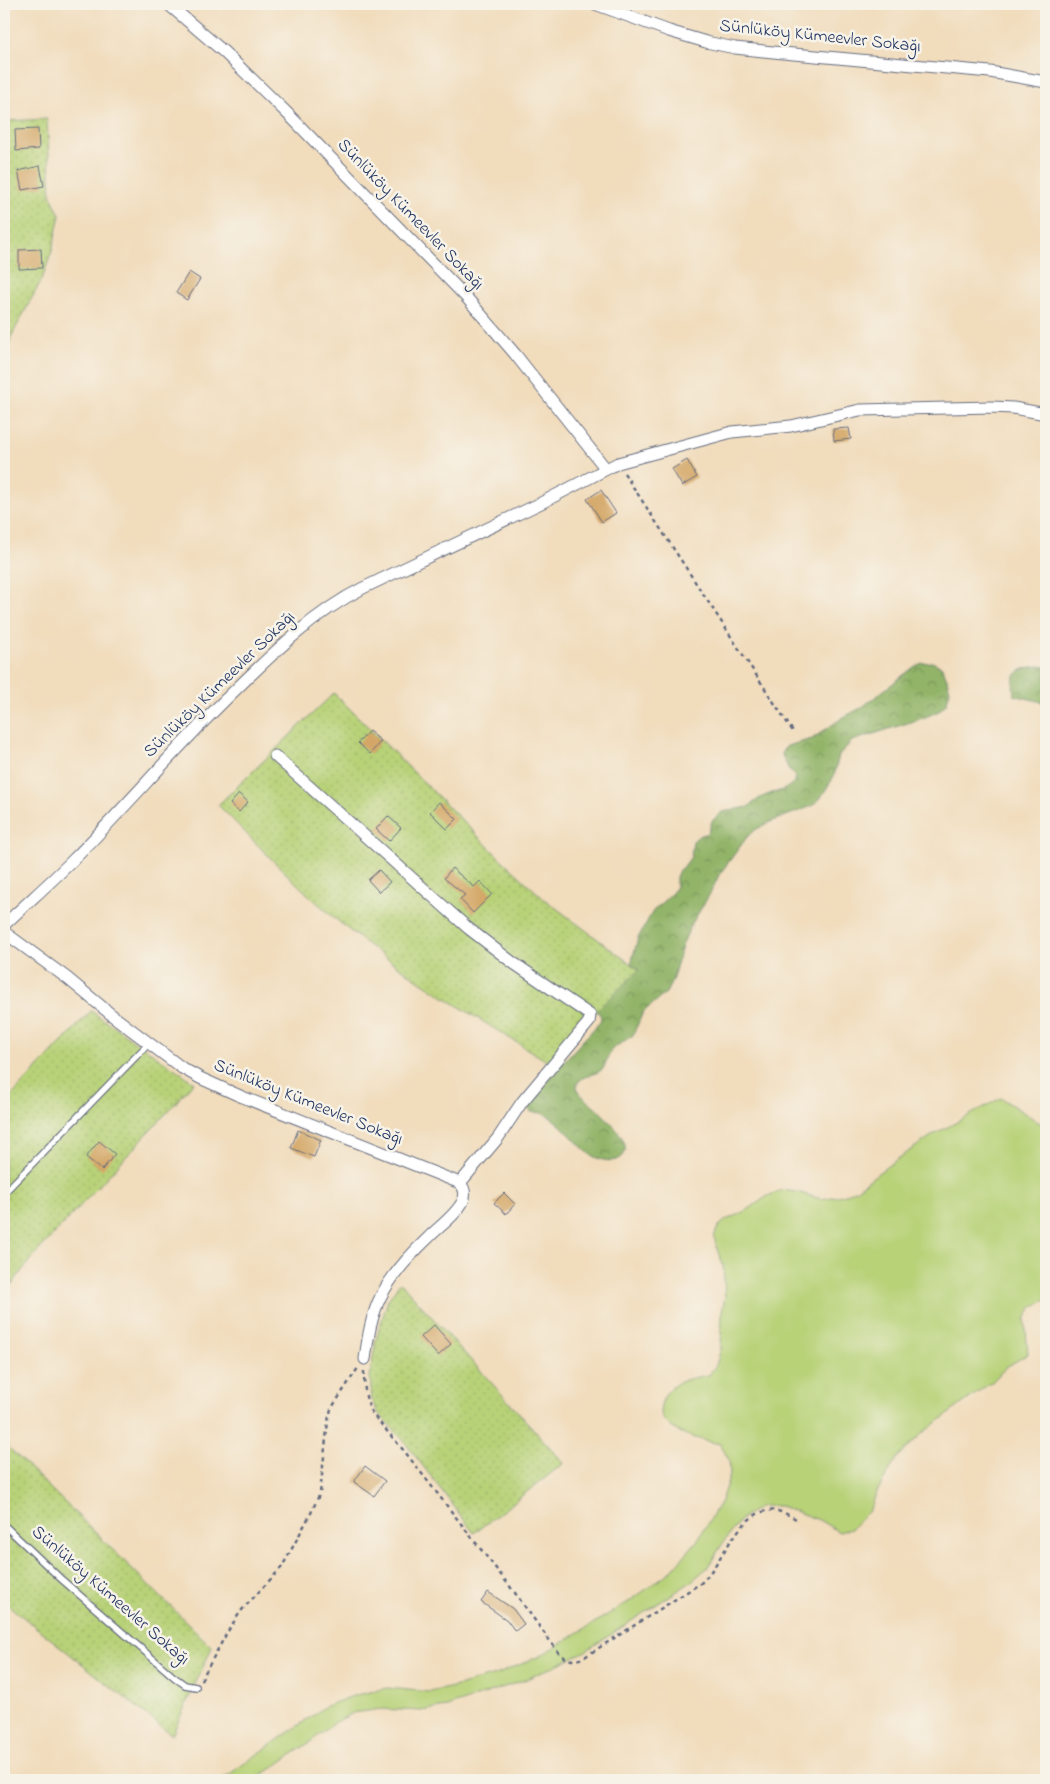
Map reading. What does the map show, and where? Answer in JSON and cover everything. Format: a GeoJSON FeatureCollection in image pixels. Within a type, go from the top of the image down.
{"type":"FeatureCollection","features":[{"type":"Feature","properties":{"kind":"street","name":"Sünlüköy Kümeevler Sokağı"},"geometry":{"type":"LineString","coordinates":[[168,4],[224,52],[288,114],[452,283],[515,354],[606,469]]}},
{"type":"Feature","properties":{"kind":"street","name":"Sünlüköy Kümeevler Sokağı"},"geometry":{"type":"LineString","coordinates":[[596,4],[669,31],[735,48],[990,72],[1046,82]]}},
{"type":"Feature","properties":{"kind":"street","name":"Sünlüköy Kümeevler Sokağı"},"geometry":{"type":"LineString","coordinates":[[4,925],[73,860],[185,739],[246,679],[317,616],[339,600],[362,588],[541,503],[618,463],[732,432],[791,426],[860,410],[992,407],[1013,408],[1046,414]]}},
{"type":"Feature","properties":{"kind":"street"},"geometry":{"type":"LineString","coordinates":[[275,756],[474,934],[504,957],[590,1015],[589,1022],[522,1102],[498,1138],[460,1184],[464,1189],[465,1195],[462,1202],[418,1247],[389,1283],[381,1296],[369,1328],[365,1359]]}},
{"type":"Feature","properties":{"kind":"street","name":"Sünlüköy Kümeevler Sokağı"},"geometry":{"type":"LineString","coordinates":[[4,932],[67,978],[113,1016],[182,1068],[218,1086],[460,1184]]}},
{"type":"Feature","properties":{"kind":"lane"},"geometry":{"type":"LineString","coordinates":[[4,1193],[149,1044]]}},
{"type":"Feature","properties":{"kind":"lane","name":"Sünlüköy Kümeevler Sokağı"},"geometry":{"type":"LineString","coordinates":[[4,1524],[60,1578],[174,1677],[185,1685],[196,1687]]}},
{"type":"Feature","properties":{"kind":"path"},"geometry":{"type":"LineString","coordinates":[[618,463],[794,733]]}},
{"type":"Feature","properties":{"kind":"path"},"geometry":{"type":"LineString","coordinates":[[365,1359],[364,1386],[369,1409],[515,1593],[558,1652],[563,1657],[572,1661],[583,1658],[701,1583],[715,1567],[735,1534],[751,1518],[767,1511],[776,1511],[798,1520]]}},
{"type":"Feature","properties":{"kind":"path"},"geometry":{"type":"LineString","coordinates":[[196,1687],[241,1611],[282,1567],[311,1513],[320,1493],[331,1409],[365,1359]]}},
{"type":"Feature","properties":{"kind":"green space"},"geometry":{"type":"Polygon","coordinates":[[[47,119],[51,196],[60,215],[52,251],[42,279],[11,337],[4,363],[4,121],[47,119]]]}},
{"type":"Feature","properties":{"kind":"green space"},"geometry":{"type":"Polygon","coordinates":[[[932,662],[942,667],[947,679],[950,691],[946,704],[939,711],[923,718],[852,741],[839,755],[834,776],[820,799],[812,806],[770,822],[747,837],[719,875],[691,925],[666,993],[643,1012],[633,1035],[611,1050],[603,1069],[583,1078],[577,1083],[577,1089],[581,1095],[621,1135],[625,1145],[623,1156],[619,1159],[608,1161],[596,1158],[548,1116],[542,1113],[531,1112],[526,1107],[530,1098],[600,1022],[601,1016],[596,1010],[639,970],[631,964],[638,938],[653,911],[673,892],[679,870],[691,857],[693,841],[699,836],[708,833],[712,821],[722,812],[748,807],[760,798],[783,790],[793,784],[795,777],[782,755],[783,750],[787,746],[812,739],[842,718],[861,708],[914,667],[922,663],[932,662]]]}},
{"type":"Feature","properties":{"kind":"green space"},"geometry":{"type":"Polygon","coordinates":[[[1038,666],[1046,667],[1046,703],[1014,695],[1013,688],[1017,673],[1038,666]]]}},
{"type":"Feature","properties":{"kind":"green space"},"geometry":{"type":"Polygon","coordinates":[[[334,693],[502,860],[544,899],[639,970],[587,1020],[550,1063],[423,983],[350,931],[299,886],[218,805],[334,693]]]}},
{"type":"Feature","properties":{"kind":"green space"},"geometry":{"type":"Polygon","coordinates":[[[91,1011],[194,1082],[30,1260],[4,1295],[4,1104],[91,1011]]]}},
{"type":"Feature","properties":{"kind":"green space"},"geometry":{"type":"Polygon","coordinates":[[[1001,1098],[1046,1127],[1046,1300],[1032,1307],[1025,1319],[1028,1354],[1006,1367],[993,1381],[924,1432],[897,1458],[878,1490],[869,1511],[851,1529],[839,1532],[819,1520],[780,1506],[761,1506],[740,1520],[707,1568],[688,1584],[584,1652],[527,1679],[447,1707],[421,1711],[381,1709],[353,1713],[336,1722],[255,1780],[221,1780],[326,1706],[353,1696],[387,1688],[430,1692],[498,1674],[540,1656],[630,1601],[671,1571],[697,1541],[721,1501],[730,1474],[729,1460],[720,1444],[675,1430],[664,1420],[661,1411],[664,1397],[673,1386],[679,1382],[709,1375],[716,1365],[721,1349],[722,1311],[725,1297],[723,1264],[714,1237],[718,1227],[726,1220],[781,1190],[797,1192],[821,1199],[843,1195],[857,1189],[933,1135],[1001,1098]]]}},
{"type":"Feature","properties":{"kind":"green space"},"geometry":{"type":"Polygon","coordinates":[[[400,1282],[564,1463],[474,1533],[400,1436],[378,1413],[372,1401],[370,1376],[376,1339],[388,1300],[400,1282]]]}},
{"type":"Feature","properties":{"kind":"green space"},"geometry":{"type":"Polygon","coordinates":[[[4,1443],[212,1647],[172,1735],[4,1602],[4,1443]]]}},
{"type":"Feature","properties":{"kind":"building"},"geometry":{"type":"Polygon","coordinates":[[[38,129],[39,149],[16,151],[15,130],[38,129]]]}},
{"type":"Feature","properties":{"kind":"building"},"geometry":{"type":"Polygon","coordinates":[[[40,166],[44,186],[22,190],[18,171],[40,166]]]}},
{"type":"Feature","properties":{"kind":"building"},"geometry":{"type":"Polygon","coordinates":[[[41,249],[42,268],[19,269],[19,250],[41,249]]]}},
{"type":"Feature","properties":{"kind":"building"},"geometry":{"type":"Polygon","coordinates":[[[189,272],[200,279],[187,300],[176,293],[189,272]]]}},
{"type":"Feature","properties":{"kind":"building"},"geometry":{"type":"Polygon","coordinates":[[[849,428],[851,439],[834,441],[833,429],[849,428]]]}},
{"type":"Feature","properties":{"kind":"building"},"geometry":{"type":"Polygon","coordinates":[[[687,460],[697,477],[682,486],[672,469],[687,460]]]}},
{"type":"Feature","properties":{"kind":"building"},"geometry":{"type":"Polygon","coordinates":[[[601,490],[616,513],[602,522],[587,499],[601,490]]]}},
{"type":"Feature","properties":{"kind":"building"},"geometry":{"type":"Polygon","coordinates":[[[369,731],[381,741],[370,754],[358,743],[369,731]]]}},
{"type":"Feature","properties":{"kind":"building"},"geometry":{"type":"Polygon","coordinates":[[[239,794],[248,802],[239,812],[230,804],[239,794]]]}},
{"type":"Feature","properties":{"kind":"building"},"geometry":{"type":"Polygon","coordinates":[[[439,802],[457,819],[447,829],[430,812],[439,802]]]}},
{"type":"Feature","properties":{"kind":"building"},"geometry":{"type":"Polygon","coordinates":[[[388,816],[401,828],[389,841],[376,829],[388,816]]]}},
{"type":"Feature","properties":{"kind":"building"},"geometry":{"type":"Polygon","coordinates":[[[452,868],[474,887],[480,881],[492,894],[473,913],[460,899],[465,895],[444,878],[452,868]]]}},
{"type":"Feature","properties":{"kind":"building"},"geometry":{"type":"Polygon","coordinates":[[[379,870],[390,882],[379,892],[368,880],[379,870]]]}},
{"type":"Feature","properties":{"kind":"building"},"geometry":{"type":"Polygon","coordinates":[[[298,1130],[321,1140],[314,1157],[291,1148],[298,1130]]]}},
{"type":"Feature","properties":{"kind":"building"},"geometry":{"type":"Polygon","coordinates":[[[99,1141],[115,1154],[102,1170],[86,1157],[99,1141]]]}},
{"type":"Feature","properties":{"kind":"building"},"geometry":{"type":"Polygon","coordinates":[[[504,1193],[515,1204],[506,1214],[494,1203],[504,1193]]]}},
{"type":"Feature","properties":{"kind":"building"},"geometry":{"type":"Polygon","coordinates":[[[434,1325],[451,1344],[438,1356],[421,1337],[434,1325]]]}},
{"type":"Feature","properties":{"kind":"building"},"geometry":{"type":"Polygon","coordinates":[[[365,1466],[385,1481],[374,1496],[354,1482],[365,1466]]]}},
{"type":"Feature","properties":{"kind":"building"},"geometry":{"type":"Polygon","coordinates":[[[488,1592],[513,1609],[524,1624],[515,1631],[507,1620],[481,1602],[488,1592]]]}}]}
